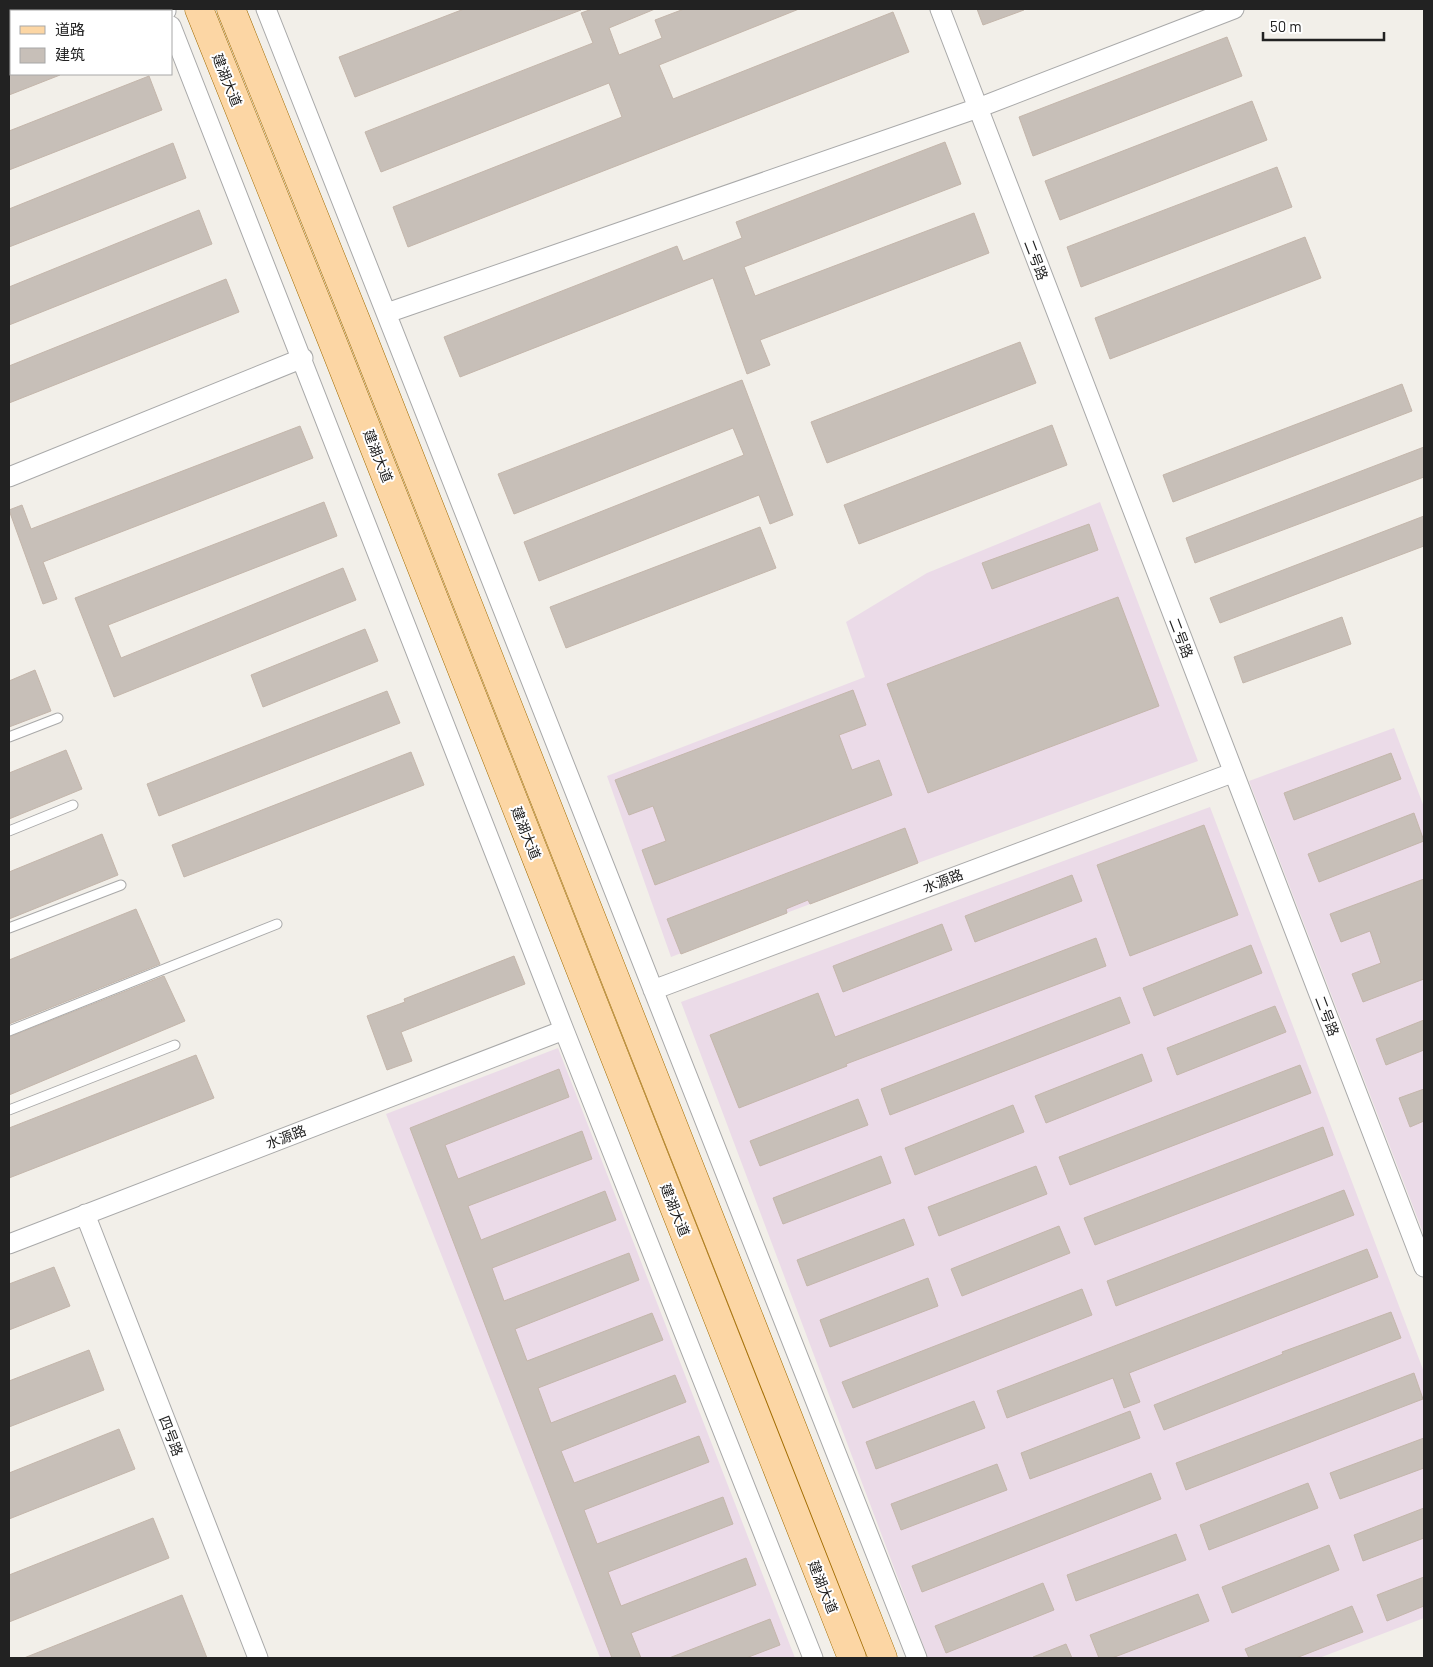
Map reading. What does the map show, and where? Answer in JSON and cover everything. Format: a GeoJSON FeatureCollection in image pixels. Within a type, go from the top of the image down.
{"type":"FeatureCollection","features":[{"type":"Feature","properties":{"kind":"main road","name":"建湖大道"},"geometry":{"type":"LineString","coordinates":[[199,9],[852,1658]]}},
{"type":"Feature","properties":{"kind":"main road","name":"建湖大道"},"geometry":{"type":"LineString","coordinates":[[231,9],[363,338],[883,1658]]}},
{"type":"Feature","properties":{"kind":"street"},"geometry":{"type":"LineString","coordinates":[[266,9],[917,1658]]}},
{"type":"Feature","properties":{"kind":"street","name":"二号路"},"geometry":{"type":"LineString","coordinates":[[940,9],[1232,773],[1424,1267]]}},
{"type":"Feature","properties":{"kind":"street"},"geometry":{"type":"LineString","coordinates":[[387,313],[978,108],[1234,9]]}},
{"type":"Feature","properties":{"kind":"street"},"geometry":{"type":"LineString","coordinates":[[172,29],[303,358],[564,1030],[813,1658]]}},
{"type":"Feature","properties":{"kind":"street"},"geometry":{"type":"LineString","coordinates":[[9,477],[303,358]]}},
{"type":"Feature","properties":{"kind":"street","name":"水源路"},"geometry":{"type":"LineString","coordinates":[[653,990],[1232,773]]}},
{"type":"Feature","properties":{"kind":"street","name":"水源路"},"geometry":{"type":"LineString","coordinates":[[9,1244],[564,1030]]}},
{"type":"Feature","properties":{"kind":"street","name":"四号路"},"geometry":{"type":"LineString","coordinates":[[85,1214],[258,1658]]}},
{"type":"Feature","properties":{"kind":"lane"},"geometry":{"type":"LineString","coordinates":[[9,737],[58,718]]}},
{"type":"Feature","properties":{"kind":"lane"},"geometry":{"type":"LineString","coordinates":[[9,831],[73,805]]}},
{"type":"Feature","properties":{"kind":"lane"},"geometry":{"type":"LineString","coordinates":[[9,928],[121,885]]}},
{"type":"Feature","properties":{"kind":"lane"},"geometry":{"type":"LineString","coordinates":[[9,1031],[277,924]]}},
{"type":"Feature","properties":{"kind":"lane"},"geometry":{"type":"LineString","coordinates":[[9,1110],[175,1046]]}},
{"type":"Feature","properties":{"kind":"shaded area"},"geometry":{"type":"Polygon","coordinates":[[[1100,502],[1198,761],[918,863],[671,957],[607,776],[865,677],[846,622],[927,573],[1100,502]]]}},
{"type":"Feature","properties":{"kind":"shaded area"},"geometry":{"type":"Polygon","coordinates":[[[1394,728],[1424,807],[1424,1235],[1249,781],[1394,728]]]}},
{"type":"Feature","properties":{"kind":"shaded area"},"geometry":{"type":"Polygon","coordinates":[[[1210,807],[1424,1372],[1424,1618],[1319,1658],[928,1658],[681,1002],[1210,807]]]}},
{"type":"Feature","properties":{"kind":"shaded area"},"geometry":{"type":"Polygon","coordinates":[[[558,1048],[795,1658],[600,1658],[386,1114],[558,1048]]]}},
{"type":"Feature","properties":{"kind":"building"},"geometry":{"type":"Polygon","coordinates":[[[464,9],[581,10],[355,97],[339,57],[464,9]]]}},
{"type":"Feature","properties":{"kind":"building"},"geometry":{"type":"Polygon","coordinates":[[[592,9],[655,9],[609,28],[619,55],[662,38],[655,20],[684,9],[799,9],[659,65],[673,99],[893,12],[909,52],[408,247],[393,207],[622,117],[609,83],[381,172],[365,132],[593,43],[581,13],[592,9]]]}},
{"type":"Feature","properties":{"kind":"building"},"geometry":{"type":"Polygon","coordinates":[[[977,9],[1023,9],[1024,10],[983,25],[977,9]]]}},
{"type":"Feature","properties":{"kind":"building"},"geometry":{"type":"Polygon","coordinates":[[[1227,37],[1242,76],[1033,156],[1019,117],[1227,37]]]}},
{"type":"Feature","properties":{"kind":"building"},"geometry":{"type":"Polygon","coordinates":[[[9,74],[60,75],[9,95],[9,74]]]}},
{"type":"Feature","properties":{"kind":"building"},"geometry":{"type":"Polygon","coordinates":[[[149,76],[162,110],[9,170],[9,131],[149,76]]]}},
{"type":"Feature","properties":{"kind":"building"},"geometry":{"type":"Polygon","coordinates":[[[1252,101],[1267,140],[1060,220],[1045,181],[1252,101]]]}},
{"type":"Feature","properties":{"kind":"building"},"geometry":{"type":"Polygon","coordinates":[[[945,142],[961,184],[744,267],[755,296],[974,213],[989,253],[760,340],[770,365],[747,374],[713,278],[460,377],[444,337],[677,246],[683,261],[742,238],[736,222],[945,142]]]}},
{"type":"Feature","properties":{"kind":"building"},"geometry":{"type":"Polygon","coordinates":[[[173,143],[186,178],[9,247],[9,209],[173,143]]]}},
{"type":"Feature","properties":{"kind":"building"},"geometry":{"type":"Polygon","coordinates":[[[1277,167],[1292,207],[1081,287],[1067,247],[1277,167]]]}},
{"type":"Feature","properties":{"kind":"building"},"geometry":{"type":"Polygon","coordinates":[[[199,210],[212,244],[9,325],[9,287],[199,210]]]}},
{"type":"Feature","properties":{"kind":"building"},"geometry":{"type":"Polygon","coordinates":[[[1305,237],[1321,278],[1110,359],[1095,318],[1305,237]]]}},
{"type":"Feature","properties":{"kind":"building"},"geometry":{"type":"Polygon","coordinates":[[[226,279],[239,312],[9,403],[9,366],[226,279]]]}},
{"type":"Feature","properties":{"kind":"building"},"geometry":{"type":"Polygon","coordinates":[[[1020,342],[1036,383],[827,463],[811,422],[1020,342]]]}},
{"type":"Feature","properties":{"kind":"building"},"geometry":{"type":"Polygon","coordinates":[[[742,380],[793,515],[770,524],[759,495],[539,581],[524,542],[744,455],[733,428],[514,514],[498,474],[742,380]]]}},
{"type":"Feature","properties":{"kind":"building"},"geometry":{"type":"Polygon","coordinates":[[[1402,384],[1412,411],[1173,502],[1163,475],[1402,384]]]}},
{"type":"Feature","properties":{"kind":"building"},"geometry":{"type":"Polygon","coordinates":[[[1052,425],[1067,465],[859,544],[844,505],[1052,425]]]}},
{"type":"Feature","properties":{"kind":"building"},"geometry":{"type":"Polygon","coordinates":[[[300,426],[313,458],[43,562],[57,599],[43,604],[9,510],[22,505],[31,529],[300,426]]]}},
{"type":"Feature","properties":{"kind":"building"},"geometry":{"type":"Polygon","coordinates":[[[1424,447],[1424,477],[1195,563],[1186,538],[1424,447]]]}},
{"type":"Feature","properties":{"kind":"building"},"geometry":{"type":"Polygon","coordinates":[[[324,502],[337,536],[108,625],[121,658],[343,568],[356,600],[114,697],[75,598],[324,502]]]}},
{"type":"Feature","properties":{"kind":"building"},"geometry":{"type":"Polygon","coordinates":[[[1424,516],[1424,546],[1220,623],[1210,598],[1424,516]]]}},
{"type":"Feature","properties":{"kind":"building"},"geometry":{"type":"Polygon","coordinates":[[[1089,524],[1098,550],[992,589],[982,563],[1089,524]]]}},
{"type":"Feature","properties":{"kind":"building"},"geometry":{"type":"Polygon","coordinates":[[[760,527],[776,568],[566,648],[550,607],[760,527]]]}},
{"type":"Feature","properties":{"kind":"building"},"geometry":{"type":"Polygon","coordinates":[[[1118,597],[1159,706],[928,793],[887,684],[1118,597]]]}},
{"type":"Feature","properties":{"kind":"building"},"geometry":{"type":"Polygon","coordinates":[[[1342,617],[1351,644],[1243,683],[1234,657],[1342,617]]]}},
{"type":"Feature","properties":{"kind":"building"},"geometry":{"type":"Polygon","coordinates":[[[365,629],[378,661],[263,707],[251,675],[365,629]]]}},
{"type":"Feature","properties":{"kind":"building"},"geometry":{"type":"Polygon","coordinates":[[[35,670],[51,711],[9,727],[9,681],[35,670]]]}},
{"type":"Feature","properties":{"kind":"building"},"geometry":{"type":"Polygon","coordinates":[[[853,690],[866,725],[839,735],[852,770],[879,760],[892,795],[655,885],[642,850],[666,841],[653,806],[629,815],[615,780],[853,690]]]}},
{"type":"Feature","properties":{"kind":"building"},"geometry":{"type":"Polygon","coordinates":[[[387,691],[400,723],[159,816],[147,784],[387,691]]]}},
{"type":"Feature","properties":{"kind":"building"},"geometry":{"type":"Polygon","coordinates":[[[66,750],[82,789],[9,819],[9,773],[66,750]]]}},
{"type":"Feature","properties":{"kind":"building"},"geometry":{"type":"Polygon","coordinates":[[[411,752],[424,785],[184,877],[172,845],[411,752]]]}},
{"type":"Feature","properties":{"kind":"building"},"geometry":{"type":"Polygon","coordinates":[[[1391,753],[1401,779],[1294,820],[1284,793],[1391,753]]]}},
{"type":"Feature","properties":{"kind":"building"},"geometry":{"type":"Polygon","coordinates":[[[1414,813],[1424,841],[1319,882],[1308,854],[1414,813]]]}},
{"type":"Feature","properties":{"kind":"building"},"geometry":{"type":"Polygon","coordinates":[[[1204,825],[1238,915],[1130,956],[1097,865],[1204,825]]]}},
{"type":"Feature","properties":{"kind":"building"},"geometry":{"type":"Polygon","coordinates":[[[905,828],[918,863],[810,904],[808,900],[786,909],[787,913],[681,954],[667,919],[905,828]]]}},
{"type":"Feature","properties":{"kind":"building"},"geometry":{"type":"Polygon","coordinates":[[[102,834],[118,875],[9,919],[9,872],[102,834]]]}},
{"type":"Feature","properties":{"kind":"building"},"geometry":{"type":"Polygon","coordinates":[[[1072,875],[1082,901],[975,942],[965,916],[1072,875]]]}},
{"type":"Feature","properties":{"kind":"building"},"geometry":{"type":"Polygon","coordinates":[[[1424,879],[1424,979],[1363,1002],[1352,974],[1381,963],[1370,931],[1341,942],[1330,914],[1424,879]]]}},
{"type":"Feature","properties":{"kind":"building"},"geometry":{"type":"Polygon","coordinates":[[[136,909],[160,964],[9,1024],[9,960],[136,909]]]}},
{"type":"Feature","properties":{"kind":"building"},"geometry":{"type":"Polygon","coordinates":[[[942,924],[952,950],[843,992],[833,966],[942,924]]]}},
{"type":"Feature","properties":{"kind":"building"},"geometry":{"type":"Polygon","coordinates":[[[1096,938],[1106,966],[846,1064],[847,1066],[739,1108],[710,1035],[818,993],[835,1037],[1096,938]]]}},
{"type":"Feature","properties":{"kind":"building"},"geometry":{"type":"Polygon","coordinates":[[[1251,945],[1262,973],[1154,1016],[1143,988],[1251,945]]]}},
{"type":"Feature","properties":{"kind":"building"},"geometry":{"type":"Polygon","coordinates":[[[514,956],[525,984],[401,1032],[412,1061],[387,1070],[367,1016],[405,1002],[404,999],[514,956]]]}},
{"type":"Feature","properties":{"kind":"building"},"geometry":{"type":"Polygon","coordinates":[[[164,976],[185,1021],[9,1095],[9,1037],[164,976]]]}},
{"type":"Feature","properties":{"kind":"building"},"geometry":{"type":"Polygon","coordinates":[[[1120,997],[1130,1023],[890,1115],[881,1089],[1120,997]]]}},
{"type":"Feature","properties":{"kind":"building"},"geometry":{"type":"Polygon","coordinates":[[[1275,1006],[1286,1032],[1177,1075],[1167,1048],[1275,1006]]]}},
{"type":"Feature","properties":{"kind":"building"},"geometry":{"type":"Polygon","coordinates":[[[1424,1020],[1424,1050],[1386,1065],[1376,1039],[1424,1020]]]}},
{"type":"Feature","properties":{"kind":"building"},"geometry":{"type":"Polygon","coordinates":[[[1142,1054],[1152,1081],[1046,1123],[1035,1096],[1142,1054]]]}},
{"type":"Feature","properties":{"kind":"building"},"geometry":{"type":"Polygon","coordinates":[[[196,1055],[214,1098],[9,1178],[9,1128],[196,1055]]]}},
{"type":"Feature","properties":{"kind":"building"},"geometry":{"type":"Polygon","coordinates":[[[1300,1065],[1311,1093],[1070,1185],[1059,1157],[1300,1065]]]}},
{"type":"Feature","properties":{"kind":"building"},"geometry":{"type":"Polygon","coordinates":[[[559,1069],[569,1097],[445,1145],[458,1179],[582,1131],[592,1159],[468,1206],[481,1240],[605,1191],[616,1220],[492,1268],[504,1301],[629,1253],[639,1280],[515,1329],[527,1361],[652,1313],[663,1340],[538,1388],[551,1423],[675,1375],[686,1402],[561,1451],[574,1483],[699,1436],[709,1462],[584,1510],[597,1544],[723,1497],[733,1524],[608,1572],[621,1606],[746,1558],[756,1585],[631,1633],[641,1658],[612,1658],[410,1128],[559,1069]]]}},
{"type":"Feature","properties":{"kind":"building"},"geometry":{"type":"Polygon","coordinates":[[[1424,1089],[1424,1121],[1410,1127],[1399,1098],[1424,1089]]]}},
{"type":"Feature","properties":{"kind":"building"},"geometry":{"type":"Polygon","coordinates":[[[858,1099],[868,1125],[760,1166],[750,1141],[858,1099]]]}},
{"type":"Feature","properties":{"kind":"building"},"geometry":{"type":"Polygon","coordinates":[[[1013,1105],[1024,1132],[915,1175],[905,1148],[1013,1105]]]}},
{"type":"Feature","properties":{"kind":"building"},"geometry":{"type":"Polygon","coordinates":[[[1323,1127],[1333,1155],[1095,1245],[1084,1218],[1323,1127]]]}},
{"type":"Feature","properties":{"kind":"building"},"geometry":{"type":"Polygon","coordinates":[[[881,1156],[891,1183],[783,1224],[773,1198],[881,1156]]]}},
{"type":"Feature","properties":{"kind":"building"},"geometry":{"type":"Polygon","coordinates":[[[1036,1166],[1047,1194],[939,1236],[928,1207],[1036,1166]]]}},
{"type":"Feature","properties":{"kind":"building"},"geometry":{"type":"Polygon","coordinates":[[[1344,1190],[1354,1215],[1116,1306],[1107,1281],[1344,1190]]]}},
{"type":"Feature","properties":{"kind":"building"},"geometry":{"type":"Polygon","coordinates":[[[904,1219],[914,1245],[807,1286],[797,1260],[904,1219]]]}},
{"type":"Feature","properties":{"kind":"building"},"geometry":{"type":"Polygon","coordinates":[[[1059,1226],[1070,1253],[962,1296],[951,1269],[1059,1226]]]}},
{"type":"Feature","properties":{"kind":"building"},"geometry":{"type":"Polygon","coordinates":[[[1367,1249],[1378,1277],[1129,1373],[1140,1402],[1124,1408],[1113,1378],[1007,1418],[997,1391],[1367,1249]]]}},
{"type":"Feature","properties":{"kind":"building"},"geometry":{"type":"Polygon","coordinates":[[[54,1267],[70,1306],[9,1330],[9,1284],[54,1267]]]}},
{"type":"Feature","properties":{"kind":"building"},"geometry":{"type":"Polygon","coordinates":[[[928,1278],[938,1306],[830,1347],[820,1320],[928,1278]]]}},
{"type":"Feature","properties":{"kind":"building"},"geometry":{"type":"Polygon","coordinates":[[[1082,1289],[1092,1315],[853,1408],[842,1382],[1082,1289]]]}},
{"type":"Feature","properties":{"kind":"building"},"geometry":{"type":"Polygon","coordinates":[[[1391,1312],[1401,1338],[1164,1430],[1154,1405],[1283,1354],[1282,1352],[1391,1312]]]}},
{"type":"Feature","properties":{"kind":"building"},"geometry":{"type":"Polygon","coordinates":[[[89,1350],[104,1390],[9,1427],[9,1381],[89,1350]]]}},
{"type":"Feature","properties":{"kind":"building"},"geometry":{"type":"Polygon","coordinates":[[[1414,1373],[1423,1399],[1186,1490],[1176,1463],[1414,1373]]]}},
{"type":"Feature","properties":{"kind":"building"},"geometry":{"type":"Polygon","coordinates":[[[974,1401],[985,1428],[876,1469],[866,1442],[974,1401]]]}},
{"type":"Feature","properties":{"kind":"building"},"geometry":{"type":"Polygon","coordinates":[[[1130,1411],[1140,1438],[1030,1479],[1021,1453],[1130,1411]]]}},
{"type":"Feature","properties":{"kind":"building"},"geometry":{"type":"Polygon","coordinates":[[[119,1429],[135,1469],[9,1519],[9,1473],[119,1429]]]}},
{"type":"Feature","properties":{"kind":"building"},"geometry":{"type":"Polygon","coordinates":[[[1424,1438],[1424,1468],[1340,1499],[1330,1473],[1424,1438]]]}},
{"type":"Feature","properties":{"kind":"building"},"geometry":{"type":"Polygon","coordinates":[[[997,1464],[1007,1490],[901,1530],[891,1504],[997,1464]]]}},
{"type":"Feature","properties":{"kind":"building"},"geometry":{"type":"Polygon","coordinates":[[[1151,1473],[1161,1499],[922,1592],[912,1566],[1151,1473]]]}},
{"type":"Feature","properties":{"kind":"building"},"geometry":{"type":"Polygon","coordinates":[[[1308,1483],[1318,1508],[1209,1550],[1200,1525],[1308,1483]]]}},
{"type":"Feature","properties":{"kind":"building"},"geometry":{"type":"Polygon","coordinates":[[[1424,1508],[1424,1538],[1363,1561],[1354,1535],[1424,1508]]]}},
{"type":"Feature","properties":{"kind":"building"},"geometry":{"type":"Polygon","coordinates":[[[153,1518],[169,1558],[9,1622],[9,1575],[153,1518]]]}},
{"type":"Feature","properties":{"kind":"building"},"geometry":{"type":"Polygon","coordinates":[[[1176,1534],[1186,1560],[1076,1601],[1067,1575],[1176,1534]]]}},
{"type":"Feature","properties":{"kind":"building"},"geometry":{"type":"Polygon","coordinates":[[[1329,1545],[1339,1570],[1232,1613],[1222,1587],[1329,1545]]]}},
{"type":"Feature","properties":{"kind":"building"},"geometry":{"type":"Polygon","coordinates":[[[1424,1577],[1424,1606],[1387,1621],[1377,1595],[1424,1577]]]}},
{"type":"Feature","properties":{"kind":"building"},"geometry":{"type":"Polygon","coordinates":[[[1043,1583],[1054,1610],[946,1653],[935,1626],[1043,1583]]]}},
{"type":"Feature","properties":{"kind":"building"},"geometry":{"type":"Polygon","coordinates":[[[1198,1594],[1209,1621],[1112,1658],[1099,1658],[1090,1635],[1198,1594]]]}},
{"type":"Feature","properties":{"kind":"building"},"geometry":{"type":"Polygon","coordinates":[[[182,1595],[207,1658],[24,1658],[182,1595]]]}},
{"type":"Feature","properties":{"kind":"building"},"geometry":{"type":"Polygon","coordinates":[[[1352,1606],[1363,1632],[1296,1658],[1249,1658],[1245,1649],[1352,1606]]]}},
{"type":"Feature","properties":{"kind":"building"},"geometry":{"type":"Polygon","coordinates":[[[770,1619],[780,1645],[746,1658],[669,1658],[770,1619]]]}},
{"type":"Feature","properties":{"kind":"building"},"geometry":{"type":"Polygon","coordinates":[[[1066,1644],[1072,1658],[1033,1658],[1033,1657],[1066,1644]]]}}]}
